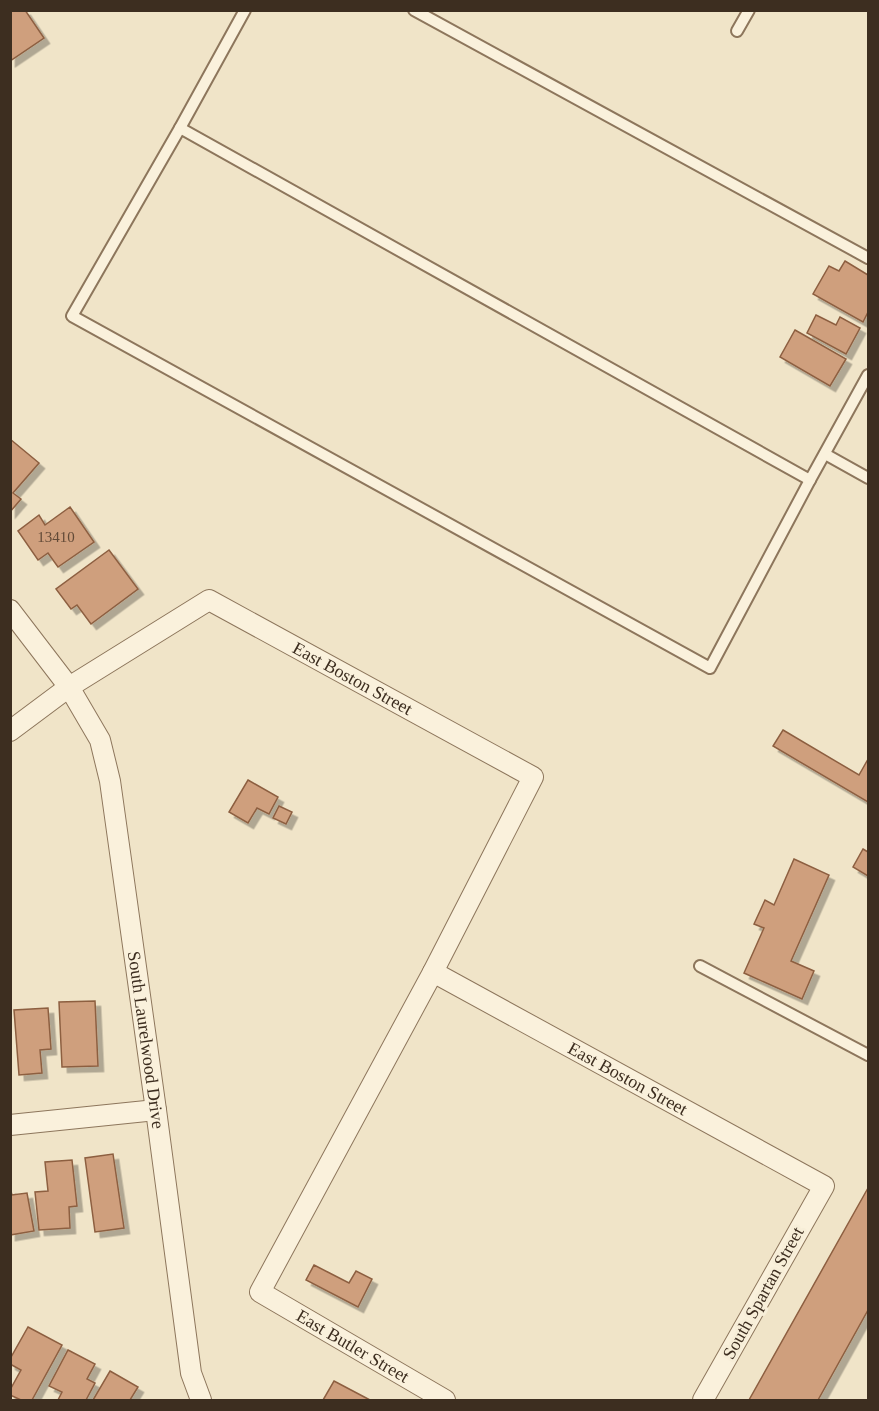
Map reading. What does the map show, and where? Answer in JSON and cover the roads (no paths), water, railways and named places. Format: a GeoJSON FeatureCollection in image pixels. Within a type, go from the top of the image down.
{"type":"FeatureCollection","features":[{"type":"Feature","properties":{"kind":"street","name":"East Boston Street"},"geometry":{"type":"LineString","coordinates":[[69,687],[209,600],[534,777],[433,972],[260,1292]]}},
{"type":"Feature","properties":{"kind":"street"},"geometry":{"type":"LineString","coordinates":[[10,610],[69,687],[10,730]]}},
{"type":"Feature","properties":{"kind":"street","name":"South Laurelwood Drive"},"geometry":{"type":"LineString","coordinates":[[69,687],[100,740],[110,781],[190,1373],[201,1401]]}},
{"type":"Feature","properties":{"kind":"street","name":"East Boston Street"},"geometry":{"type":"LineString","coordinates":[[433,972],[824,1186]]}},
{"type":"Feature","properties":{"kind":"street"},"geometry":{"type":"LineString","coordinates":[[10,1125],[156,1110]]}},
{"type":"Feature","properties":{"kind":"street","name":"South Spartan Street"},"geometry":{"type":"LineString","coordinates":[[703,1401],[824,1186]]}},
{"type":"Feature","properties":{"kind":"street","name":"East Butler Street"},"geometry":{"type":"LineString","coordinates":[[260,1292],[445,1401]]}},
{"type":"Feature","properties":{"kind":"lane"},"geometry":{"type":"LineString","coordinates":[[245,10],[72,316],[710,668],[868,375]]}},
{"type":"Feature","properties":{"kind":"lane"},"geometry":{"type":"LineString","coordinates":[[414,10],[868,258]]}},
{"type":"Feature","properties":{"kind":"lane"},"geometry":{"type":"LineString","coordinates":[[737,31],[749,10]]}},
{"type":"Feature","properties":{"kind":"lane"},"geometry":{"type":"LineString","coordinates":[[180,128],[810,480]]}},
{"type":"Feature","properties":{"kind":"lane"},"geometry":{"type":"LineString","coordinates":[[825,454],[868,478]]}},
{"type":"Feature","properties":{"kind":"lane"},"geometry":{"type":"LineString","coordinates":[[700,966],[868,1055]]}}]}
